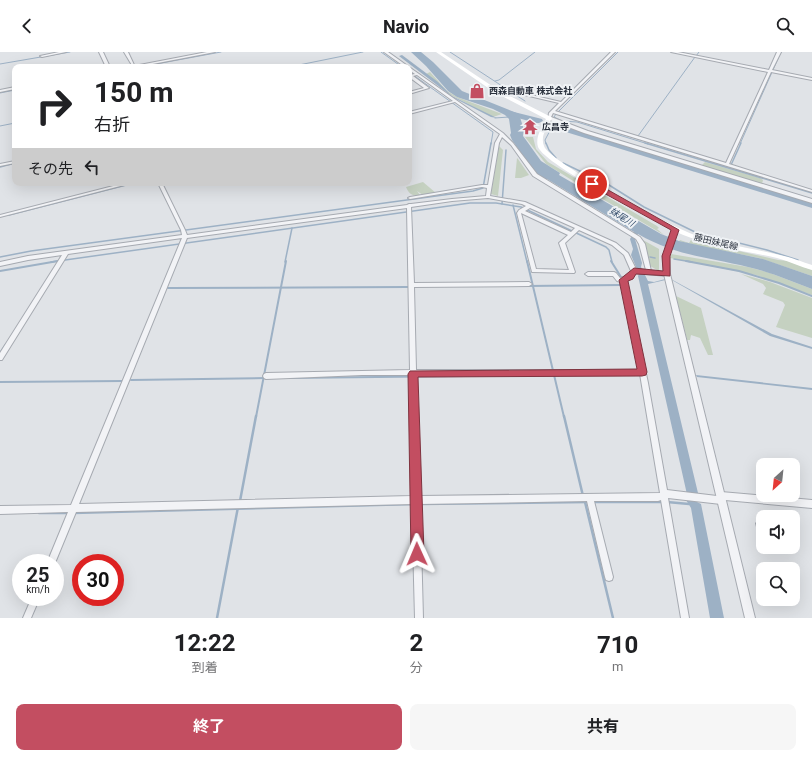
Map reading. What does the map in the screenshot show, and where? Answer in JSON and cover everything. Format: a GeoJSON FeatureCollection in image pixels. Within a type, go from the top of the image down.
{"type":"FeatureCollection","features":[{"type":"Feature","properties":{"kind":"main road"},"geometry":{"type":"LineString","coordinates":[[438,52],[496,91],[551,115]]}},
{"type":"Feature","properties":{"kind":"main road","name":"藤田妹尾線"},"geometry":{"type":"LineString","coordinates":[[551,115],[542,131],[539,141],[540,147],[548,156],[572,173],[674,233],[781,257],[812,268]]}},
{"type":"Feature","properties":{"kind":"street"},"geometry":{"type":"LineString","coordinates":[[42,56],[64,52]]}},
{"type":"Feature","properties":{"kind":"street"},"geometry":{"type":"LineString","coordinates":[[101,52],[107,64]]}},
{"type":"Feature","properties":{"kind":"street"},"geometry":{"type":"LineString","coordinates":[[126,52],[133,64]]}},
{"type":"Feature","properties":{"kind":"street"},"geometry":{"type":"LineString","coordinates":[[145,64],[213,52]]}},
{"type":"Feature","properties":{"kind":"street"},"geometry":{"type":"LineString","coordinates":[[386,52],[402,64]]}},
{"type":"Feature","properties":{"kind":"street"},"geometry":{"type":"LineString","coordinates":[[551,115],[613,52]]}},
{"type":"Feature","properties":{"kind":"street"},"geometry":{"type":"LineString","coordinates":[[673,52],[812,79]]}},
{"type":"Feature","properties":{"kind":"street"},"geometry":{"type":"LineString","coordinates":[[729,166],[779,52]]}},
{"type":"Feature","properties":{"kind":"street"},"geometry":{"type":"LineString","coordinates":[[413,74],[452,102],[502,134],[512,144],[535,175],[641,240],[641,271]]}},
{"type":"Feature","properties":{"kind":"street"},"geometry":{"type":"LineString","coordinates":[[412,77],[427,88],[412,92]]}},
{"type":"Feature","properties":{"kind":"street"},"geometry":{"type":"LineString","coordinates":[[412,81],[416,80]]}},
{"type":"Feature","properties":{"kind":"street"},"geometry":{"type":"LineString","coordinates":[[0,91],[12,89]]}},
{"type":"Feature","properties":{"kind":"street"},"geometry":{"type":"LineString","coordinates":[[514,92],[562,103]]}},
{"type":"Feature","properties":{"kind":"street"},"geometry":{"type":"LineString","coordinates":[[412,112],[452,102]]}},
{"type":"Feature","properties":{"kind":"street"},"geometry":{"type":"LineString","coordinates":[[551,115],[812,191]]}},
{"type":"Feature","properties":{"kind":"street"},"geometry":{"type":"LineString","coordinates":[[551,115],[586,132],[812,202]]}},
{"type":"Feature","properties":{"kind":"street"},"geometry":{"type":"LineString","coordinates":[[488,197],[486,186],[497,145],[502,134]]}},
{"type":"Feature","properties":{"kind":"street"},"geometry":{"type":"LineString","coordinates":[[0,165],[12,163]]}},
{"type":"Feature","properties":{"kind":"street"},"geometry":{"type":"LineString","coordinates":[[0,216],[118,186]]}},
{"type":"Feature","properties":{"kind":"street"},"geometry":{"type":"LineString","coordinates":[[55,554],[184,237],[161,186]]}},
{"type":"Feature","properties":{"kind":"street"},"geometry":{"type":"LineString","coordinates":[[410,198],[486,186]]}},
{"type":"Feature","properties":{"kind":"street"},"geometry":{"type":"LineString","coordinates":[[0,264],[66,253],[184,237],[409,210],[477,196],[502,199],[574,232],[619,247],[641,271]]}},
{"type":"Feature","properties":{"kind":"street"},"geometry":{"type":"LineString","coordinates":[[525,209],[519,213],[534,272],[572,272],[562,243],[574,232]]}},
{"type":"Feature","properties":{"kind":"street"},"geometry":{"type":"LineString","coordinates":[[525,209],[574,232]]}},
{"type":"Feature","properties":{"kind":"street"},"geometry":{"type":"LineString","coordinates":[[409,210],[419,618]]}},
{"type":"Feature","properties":{"kind":"street"},"geometry":{"type":"LineString","coordinates":[[674,233],[667,250],[667,274],[750,618]]}},
{"type":"Feature","properties":{"kind":"street"},"geometry":{"type":"LineString","coordinates":[[0,358],[66,253]]}},
{"type":"Feature","properties":{"kind":"street"},"geometry":{"type":"LineString","coordinates":[[588,274],[614,274],[619,280],[623,280],[641,271],[667,274]]}},
{"type":"Feature","properties":{"kind":"street"},"geometry":{"type":"LineString","coordinates":[[623,280],[642,372],[685,618]]}},
{"type":"Feature","properties":{"kind":"street"},"geometry":{"type":"LineString","coordinates":[[412,285],[529,284]]}},
{"type":"Feature","properties":{"kind":"street"},"geometry":{"type":"LineString","coordinates":[[266,376],[413,376],[642,372]]}},
{"type":"Feature","properties":{"kind":"street"},"geometry":{"type":"LineString","coordinates":[[664,499],[667,494],[812,504]]}},
{"type":"Feature","properties":{"kind":"street"},"geometry":{"type":"LineString","coordinates":[[0,510],[72,512],[416,503],[664,499]]}},
{"type":"Feature","properties":{"kind":"street"},"geometry":{"type":"LineString","coordinates":[[588,500],[609,577]]}},
{"type":"Feature","properties":{"kind":"street"},"geometry":{"type":"LineString","coordinates":[[27,618],[32,606]]}},
{"type":"Feature","properties":{"kind":"green space"},"geometry":{"type":"Polygon","coordinates":[[[430,72],[447,91],[457,97],[502,114],[493,117],[451,95],[426,74],[430,72]]]}},
{"type":"Feature","properties":{"kind":"green space"},"geometry":{"type":"Polygon","coordinates":[[[525,137],[533,137],[536,149],[548,162],[657,226],[659,228],[657,229],[664,235],[546,164],[525,137]]]}},
{"type":"Feature","properties":{"kind":"green space"},"geometry":{"type":"Polygon","coordinates":[[[499,146],[503,150],[498,196],[491,194],[499,146]]]}},
{"type":"Feature","properties":{"kind":"green space"},"geometry":{"type":"Polygon","coordinates":[[[517,158],[529,175],[521,178],[515,178],[517,158]]]}},
{"type":"Feature","properties":{"kind":"green space"},"geometry":{"type":"Polygon","coordinates":[[[705,162],[760,178],[763,180],[762,184],[701,166],[705,162]]]}},
{"type":"Feature","properties":{"kind":"green space"},"geometry":{"type":"Polygon","coordinates":[[[423,182],[436,193],[423,195],[417,191],[420,195],[413,195],[406,187],[423,182]]]}},
{"type":"Feature","properties":{"kind":"green space"},"geometry":{"type":"Polygon","coordinates":[[[643,240],[659,249],[659,271],[650,266],[643,240]]]}},
{"type":"Feature","properties":{"kind":"green space"},"geometry":{"type":"Polygon","coordinates":[[[691,240],[778,260],[789,261],[812,270],[812,276],[759,258],[699,246],[679,241],[689,243],[691,240]]]}},
{"type":"Feature","properties":{"kind":"green space"},"geometry":{"type":"Polygon","coordinates":[[[671,254],[748,267],[770,273],[812,289],[812,295],[756,275],[670,258],[671,254]]]}},
{"type":"Feature","properties":{"kind":"green space"},"geometry":{"type":"Polygon","coordinates":[[[741,274],[770,282],[812,298],[812,338],[776,327],[785,305],[783,302],[763,294],[766,288],[763,284],[741,274]]]}},
{"type":"Feature","properties":{"kind":"green space"},"geometry":{"type":"Polygon","coordinates":[[[676,296],[701,308],[713,355],[708,355],[700,338],[691,335],[690,340],[687,340],[676,296]]]}},
{"type":"Feature","properties":{"kind":"water","name":"妹尾川"},"geometry":{"type":"Polygon","coordinates":[[[411,52],[421,52],[462,91],[519,114],[524,130],[523,136],[541,161],[560,173],[559,175],[661,234],[679,241],[763,259],[812,276],[812,289],[756,269],[692,255],[666,247],[638,234],[635,239],[642,263],[641,267],[648,281],[654,282],[669,278],[772,334],[812,347],[812,349],[770,336],[670,279],[648,284],[698,493],[695,495],[697,502],[701,504],[724,618],[710,618],[691,508],[686,500],[688,500],[686,490],[638,276],[639,274],[631,255],[633,249],[630,239],[634,232],[547,179],[545,180],[534,172],[512,140],[510,135],[509,119],[505,115],[493,109],[457,97],[448,91],[426,66],[411,52]]]}},
{"type":"Feature","properties":{"kind":"water"},"geometry":{"type":"Polygon","coordinates":[[[402,55],[438,82],[452,96],[497,118],[491,117],[454,98],[412,66],[412,64],[409,64],[399,56],[402,55]]]}},
{"type":"Feature","properties":{"kind":"water"},"geometry":{"type":"Polygon","coordinates":[[[696,375],[812,388],[812,390],[697,377],[696,375]]]}},
{"type":"Feature","properties":{"kind":"waterway"},"geometry":{"type":"LineString","coordinates":[[0,64],[70,52]]}},
{"type":"Feature","properties":{"kind":"waterway"},"geometry":{"type":"LineString","coordinates":[[156,64],[221,52]]}},
{"type":"Feature","properties":{"kind":"waterway"},"geometry":{"type":"LineString","coordinates":[[304,64],[363,52]]}},
{"type":"Feature","properties":{"kind":"waterway"},"geometry":{"type":"LineString","coordinates":[[381,52],[398,64]]}},
{"type":"Feature","properties":{"kind":"waterway"},"geometry":{"type":"LineString","coordinates":[[450,52],[525,101]]}},
{"type":"Feature","properties":{"kind":"waterway"},"geometry":{"type":"LineString","coordinates":[[495,81],[499,80],[535,52]]}},
{"type":"Feature","properties":{"kind":"waterway"},"geometry":{"type":"LineString","coordinates":[[558,112],[618,52]]}},
{"type":"Feature","properties":{"kind":"waterway"},"geometry":{"type":"LineString","coordinates":[[696,56],[699,52]]}},
{"type":"Feature","properties":{"kind":"waterway"},"geometry":{"type":"LineString","coordinates":[[740,144],[781,52]]}},
{"type":"Feature","properties":{"kind":"waterway"},"geometry":{"type":"LineString","coordinates":[[638,136],[695,57]]}},
{"type":"Feature","properties":{"kind":"waterway"},"geometry":{"type":"LineString","coordinates":[[412,74],[493,132],[491,144]]}},
{"type":"Feature","properties":{"kind":"waterway"},"geometry":{"type":"LineString","coordinates":[[0,93],[12,91]]}},
{"type":"Feature","properties":{"kind":"waterway"},"geometry":{"type":"LineString","coordinates":[[510,113],[539,121]]}},
{"type":"Feature","properties":{"kind":"waterway"},"geometry":{"type":"LineString","coordinates":[[556,114],[554,117],[562,121],[577,122],[648,144]]}},
{"type":"Feature","properties":{"kind":"waterway"},"geometry":{"type":"LineString","coordinates":[[495,118],[509,117]]}},
{"type":"Feature","properties":{"kind":"waterway"},"geometry":{"type":"LineString","coordinates":[[0,126],[12,124]]}},
{"type":"Feature","properties":{"kind":"waterway"},"geometry":{"type":"LineString","coordinates":[[546,144],[545,140],[553,125]]}},
{"type":"Feature","properties":{"kind":"waterway"},"geometry":{"type":"LineString","coordinates":[[556,126],[812,205]]}},
{"type":"Feature","properties":{"kind":"waterway"},"geometry":{"type":"LineString","coordinates":[[0,257],[31,251],[473,191],[483,188],[491,143]]}},
{"type":"Feature","properties":{"kind":"waterway"},"geometry":{"type":"LineString","coordinates":[[546,143],[549,150],[556,158]]}},
{"type":"Feature","properties":{"kind":"waterway"},"geometry":{"type":"LineString","coordinates":[[645,143],[812,193]]}},
{"type":"Feature","properties":{"kind":"waterway"},"geometry":{"type":"LineString","coordinates":[[731,165],[741,143]]}},
{"type":"Feature","properties":{"kind":"waterway"},"geometry":{"type":"LineString","coordinates":[[502,204],[506,150]]}},
{"type":"Feature","properties":{"kind":"waterway"},"geometry":{"type":"LineString","coordinates":[[563,163],[609,185],[644,207],[695,232],[767,250],[798,260]]}},
{"type":"Feature","properties":{"kind":"waterway"},"geometry":{"type":"LineString","coordinates":[[0,167],[12,164]]}},
{"type":"Feature","properties":{"kind":"waterway"},"geometry":{"type":"LineString","coordinates":[[9,215],[122,186]]}},
{"type":"Feature","properties":{"kind":"waterway"},"geometry":{"type":"LineString","coordinates":[[292,228],[470,203],[502,204]]}},
{"type":"Feature","properties":{"kind":"waterway"},"geometry":{"type":"LineString","coordinates":[[502,204],[513,206]]}},
{"type":"Feature","properties":{"kind":"waterway"},"geometry":{"type":"LineString","coordinates":[[513,206],[521,207],[606,247],[609,250],[612,262]]}},
{"type":"Feature","properties":{"kind":"waterway"},"geometry":{"type":"LineString","coordinates":[[513,206],[527,262]]}},
{"type":"Feature","properties":{"kind":"waterway"},"geometry":{"type":"LineString","coordinates":[[58,261],[292,228]]}},
{"type":"Feature","properties":{"kind":"waterway"},"geometry":{"type":"LineString","coordinates":[[285,262],[292,228]]}},
{"type":"Feature","properties":{"kind":"waterway"},"geometry":{"type":"LineString","coordinates":[[650,257],[655,258]]}},
{"type":"Feature","properties":{"kind":"waterway"},"geometry":{"type":"LineString","coordinates":[[674,259],[686,261]]}},
{"type":"Feature","properties":{"kind":"waterway"},"geometry":{"type":"LineString","coordinates":[[0,271],[58,261]]}},
{"type":"Feature","properties":{"kind":"waterway"},"geometry":{"type":"LineString","coordinates":[[51,262],[58,261]]}},
{"type":"Feature","properties":{"kind":"waterway"},"geometry":{"type":"LineString","coordinates":[[281,288],[286,261]]}},
{"type":"Feature","properties":{"kind":"waterway"},"geometry":{"type":"LineString","coordinates":[[527,261],[533,286]]}},
{"type":"Feature","properties":{"kind":"waterway"},"geometry":{"type":"LineString","coordinates":[[611,261],[621,277]]}},
{"type":"Feature","properties":{"kind":"waterway"},"geometry":{"type":"LineString","coordinates":[[686,261],[692,262]]}},
{"type":"Feature","properties":{"kind":"waterway"},"geometry":{"type":"LineString","coordinates":[[686,261],[739,271],[779,283],[812,296]]}},
{"type":"Feature","properties":{"kind":"waterway"},"geometry":{"type":"LineString","coordinates":[[533,286],[621,285]]}},
{"type":"Feature","properties":{"kind":"waterway"},"geometry":{"type":"LineString","coordinates":[[527,286],[533,286]]}},
{"type":"Feature","properties":{"kind":"waterway"},"geometry":{"type":"LineString","coordinates":[[533,286],[554,375]]}},
{"type":"Feature","properties":{"kind":"waterway"},"geometry":{"type":"LineString","coordinates":[[281,288],[408,287]]}},
{"type":"Feature","properties":{"kind":"waterway"},"geometry":{"type":"LineString","coordinates":[[168,288],[281,288]]}},
{"type":"Feature","properties":{"kind":"waterway"},"geometry":{"type":"LineString","coordinates":[[263,378],[281,288]]}},
{"type":"Feature","properties":{"kind":"waterway"},"geometry":{"type":"LineString","coordinates":[[0,353],[6,344]]}},
{"type":"Feature","properties":{"kind":"waterway"},"geometry":{"type":"LineString","coordinates":[[554,375],[636,374]]}},
{"type":"Feature","properties":{"kind":"waterway"},"geometry":{"type":"LineString","coordinates":[[288,378],[554,375]]}},
{"type":"Feature","properties":{"kind":"waterway"},"geometry":{"type":"LineString","coordinates":[[554,375],[564,417]]}},
{"type":"Feature","properties":{"kind":"waterway"},"geometry":{"type":"LineString","coordinates":[[131,380],[263,378]]}},
{"type":"Feature","properties":{"kind":"waterway"},"geometry":{"type":"LineString","coordinates":[[256,417],[263,378]]}},
{"type":"Feature","properties":{"kind":"waterway"},"geometry":{"type":"LineString","coordinates":[[0,382],[123,381]]}},
{"type":"Feature","properties":{"kind":"waterway"},"geometry":{"type":"LineString","coordinates":[[240,501],[256,416]]}},
{"type":"Feature","properties":{"kind":"waterway"},"geometry":{"type":"LineString","coordinates":[[564,416],[583,496]]}},
{"type":"Feature","properties":{"kind":"waterway"},"geometry":{"type":"LineString","coordinates":[[419,504],[585,502]]}},
{"type":"Feature","properties":{"kind":"waterway"},"geometry":{"type":"LineString","coordinates":[[585,502],[613,618]]}},
{"type":"Feature","properties":{"kind":"waterway"},"geometry":{"type":"LineString","coordinates":[[593,502],[663,502]]}},
{"type":"Feature","properties":{"kind":"waterway"},"geometry":{"type":"LineString","coordinates":[[667,502],[689,504]]}},
{"type":"Feature","properties":{"kind":"waterway"},"geometry":{"type":"LineString","coordinates":[[238,509],[415,504]]}},
{"type":"Feature","properties":{"kind":"waterway"},"geometry":{"type":"LineString","coordinates":[[73,513],[238,509]]}},
{"type":"Feature","properties":{"kind":"waterway"},"geometry":{"type":"LineString","coordinates":[[217,618],[238,509]]}},
{"type":"Feature","properties":{"kind":"waterway"},"geometry":{"type":"LineString","coordinates":[[39,513],[69,513]]}},
{"type":"Feature","properties":{"kind":"place","name":"西森自動車 株式会社"},"geometry":{"type":"Point","coordinates":[477,91]}},
{"type":"Feature","properties":{"kind":"place","name":"広昌寺"},"geometry":{"type":"Point","coordinates":[530,127]}},
{"type":"Feature","properties":{"kind":"route"},"geometry":{"type":"LineString","coordinates":[[417,554],[413,374],[642,372],[623,280],[630,277],[634,271],[667,274],[667,250],[675,230],[592,184]]}}]}
